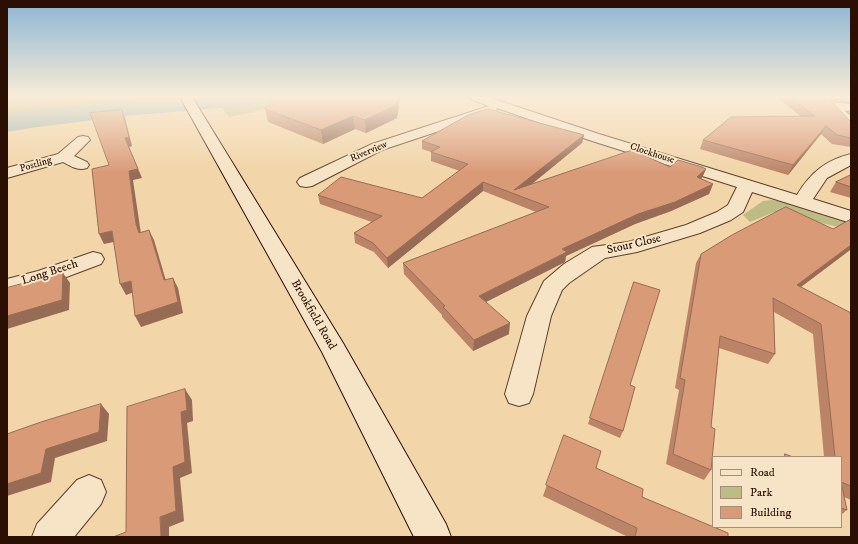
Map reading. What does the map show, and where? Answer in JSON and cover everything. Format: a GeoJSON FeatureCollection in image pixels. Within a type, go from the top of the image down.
{"type":"FeatureCollection","features":[{"type":"Feature","properties":{"kind":"street","name":"Brookfield Road"},"geometry":{"type":"LineString","coordinates":[[201,122],[334,350],[433,537]]}},
{"type":"Feature","properties":{"kind":"street","name":"Riverview"},"geometry":{"type":"LineString","coordinates":[[306,182],[377,148],[453,122]]}},
{"type":"Feature","properties":{"kind":"street","name":"Clockhouse"},"geometry":{"type":"LineString","coordinates":[[554,122],[746,185],[851,217]]}},
{"type":"Feature","properties":{"kind":"street","name":"Postling"},"geometry":{"type":"LineString","coordinates":[[7,173],[64,157],[83,140]]}},
{"type":"Feature","properties":{"kind":"street","name":"Postling"},"geometry":{"type":"LineString","coordinates":[[64,157],[81,164]]}},
{"type":"Feature","properties":{"kind":"street"},"geometry":{"type":"LineString","coordinates":[[802,202],[815,178],[830,167],[851,159]]}},
{"type":"Feature","properties":{"kind":"street","name":"Stour Close"},"geometry":{"type":"LineString","coordinates":[[519,394],[539,316],[552,286],[572,268],[600,252],[630,248],[693,229],[724,216],[736,208],[746,185]]}},
{"type":"Feature","properties":{"kind":"street","name":"Long Beech"},"geometry":{"type":"LineString","coordinates":[[7,287],[45,277],[93,259]]}},
{"type":"Feature","properties":{"kind":"street"},"geometry":{"type":"LineString","coordinates":[[50,537],[89,492]]}},
{"type":"Feature","properties":{"kind":"green space"},"geometry":{"type":"Polygon","coordinates":[[[7,122],[64,122],[7,132],[7,122]]]}},
{"type":"Feature","properties":{"kind":"green space"},"geometry":{"type":"Polygon","coordinates":[[[772,200],[790,203],[851,223],[851,230],[774,212],[750,222],[743,215],[763,201],[772,200]]]}},
{"type":"Feature","properties":{"kind":"building"},"geometry":{"type":"Polygon","coordinates":[[[93,122],[125,122],[129,137],[125,138],[138,169],[129,171],[136,224],[139,233],[149,230],[164,280],[173,278],[178,302],[135,316],[131,281],[120,284],[112,231],[99,234],[92,169],[109,165],[93,122]]]}},
{"type":"Feature","properties":{"kind":"building"},"geometry":{"type":"Polygon","coordinates":[[[301,122],[338,122],[321,130],[301,122]]]}},
{"type":"Feature","properties":{"kind":"building"},"geometry":{"type":"Polygon","coordinates":[[[455,122],[537,122],[584,135],[514,190],[632,150],[670,167],[678,160],[702,167],[706,169],[697,177],[713,184],[675,202],[638,214],[562,249],[567,252],[479,296],[510,323],[474,340],[443,307],[445,306],[403,263],[549,207],[483,182],[387,258],[373,243],[354,233],[382,216],[318,195],[341,177],[422,198],[468,164],[431,152],[440,147],[422,141],[455,122]]]}},
{"type":"Feature","properties":{"kind":"building"},"geometry":{"type":"Polygon","coordinates":[[[724,122],[851,122],[851,138],[837,135],[826,126],[793,165],[703,140],[724,122]]]}},
{"type":"Feature","properties":{"kind":"building"},"geometry":{"type":"Polygon","coordinates":[[[851,175],[851,187],[836,182],[851,175]]]}},
{"type":"Feature","properties":{"kind":"building"},"geometry":{"type":"Polygon","coordinates":[[[786,207],[833,229],[851,219],[851,245],[797,285],[851,313],[851,486],[842,482],[842,456],[835,456],[821,324],[773,298],[775,354],[720,336],[711,427],[715,429],[711,470],[673,454],[685,380],[680,378],[701,254],[732,235],[786,207]]]}},
{"type":"Feature","properties":{"kind":"building"},"geometry":{"type":"Polygon","coordinates":[[[63,273],[62,300],[7,316],[7,288],[63,273]]]}},
{"type":"Feature","properties":{"kind":"building"},"geometry":{"type":"Polygon","coordinates":[[[634,282],[660,290],[630,385],[635,387],[623,431],[590,418],[634,282]]]}},
{"type":"Feature","properties":{"kind":"building"},"geometry":{"type":"Polygon","coordinates":[[[185,389],[187,410],[181,412],[185,462],[173,467],[176,511],[160,517],[161,537],[113,537],[126,532],[127,407],[185,389]]]}},
{"type":"Feature","properties":{"kind":"building"},"geometry":{"type":"Polygon","coordinates":[[[101,404],[99,432],[46,449],[41,473],[7,484],[7,434],[101,404]]]}},
{"type":"Feature","properties":{"kind":"building"},"geometry":{"type":"Polygon","coordinates":[[[564,435],[601,451],[596,468],[643,489],[642,497],[712,526],[712,528],[716,528],[728,533],[728,537],[635,537],[637,528],[546,485],[564,435]]]}},
{"type":"Feature","properties":{"kind":"building"},"geometry":{"type":"Polygon","coordinates":[[[842,487],[847,510],[842,508],[842,487]]]}}]}
